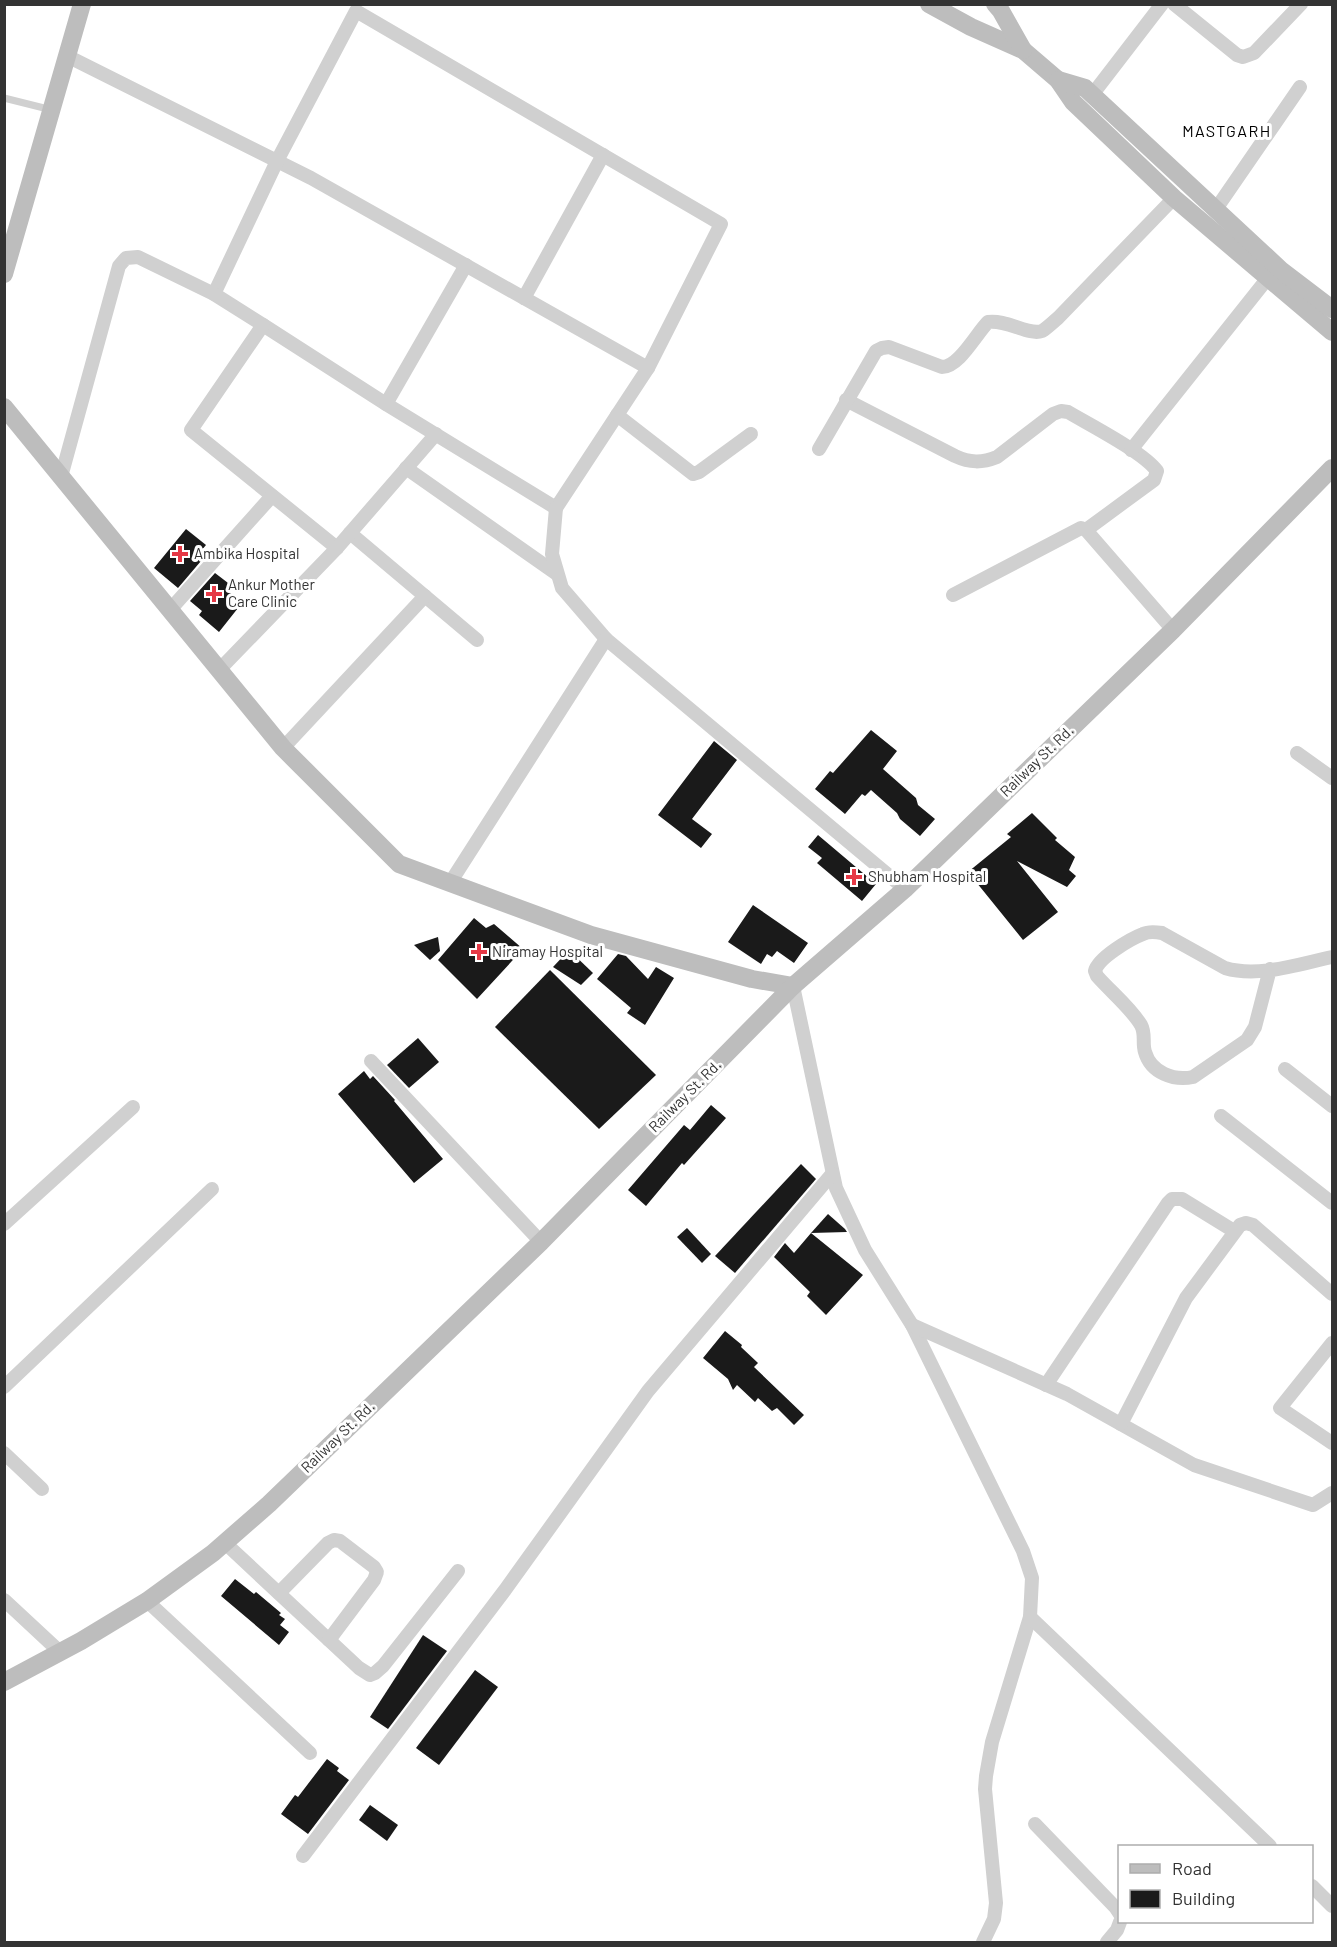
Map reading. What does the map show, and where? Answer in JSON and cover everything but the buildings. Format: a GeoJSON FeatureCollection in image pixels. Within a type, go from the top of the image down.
{"type":"FeatureCollection","features":[{"type":"Feature","properties":{"kind":"street"},"geometry":{"type":"LineString","coordinates":[[4,274],[82,4]]}},
{"type":"Feature","properties":{"kind":"street"},"geometry":{"type":"LineString","coordinates":[[929,4],[971,27],[1023,50],[1058,80],[1073,102],[1174,198],[1332,332]]}},
{"type":"Feature","properties":{"kind":"street"},"geometry":{"type":"LineString","coordinates":[[1092,95],[1162,4]]}},
{"type":"Feature","properties":{"kind":"street"},"geometry":{"type":"LineString","coordinates":[[1174,4],[1237,55],[1243,57],[1254,53],[1301,4]]}},
{"type":"Feature","properties":{"kind":"street"},"geometry":{"type":"LineString","coordinates":[[1001,7],[1023,50]]}},
{"type":"Feature","properties":{"kind":"street"},"geometry":{"type":"LineString","coordinates":[[214,294],[278,161],[356,11],[721,224],[648,368],[556,508],[552,554],[557,574],[561,588],[606,639],[905,889]]}},
{"type":"Feature","properties":{"kind":"street"},"geometry":{"type":"LineString","coordinates":[[67,56],[278,161],[648,368]]}},
{"type":"Feature","properties":{"kind":"street"},"geometry":{"type":"LineString","coordinates":[[1058,80],[1085,88],[1289,277],[1332,309]]}},
{"type":"Feature","properties":{"kind":"street"},"geometry":{"type":"LineString","coordinates":[[1216,208],[1300,87]]}},
{"type":"Feature","properties":{"kind":"street"},"geometry":{"type":"LineString","coordinates":[[524,298],[603,155]]}},
{"type":"Feature","properties":{"kind":"street"},"geometry":{"type":"LineString","coordinates":[[819,448],[870,357],[882,348],[889,347],[942,367],[949,367],[988,322],[1003,322],[1030,332],[1040,332],[1058,318],[1174,198]]}},
{"type":"Feature","properties":{"kind":"street"},"geometry":{"type":"LineString","coordinates":[[62,477],[122,261],[138,256],[214,294],[386,404],[556,508]]}},
{"type":"Feature","properties":{"kind":"street"},"geometry":{"type":"LineString","coordinates":[[386,404],[466,266]]}},
{"type":"Feature","properties":{"kind":"street"},"geometry":{"type":"LineString","coordinates":[[1131,450],[1267,279]]}},
{"type":"Feature","properties":{"kind":"street"},"geometry":{"type":"LineString","coordinates":[[263,325],[191,430],[337,548]]}},
{"type":"Feature","properties":{"kind":"street"},"geometry":{"type":"LineString","coordinates":[[846,400],[965,461],[987,461],[997,457],[1053,414],[1061,411],[1068,412],[1154,466],[1158,475],[1086,530]]}},
{"type":"Feature","properties":{"kind":"street"},"geometry":{"type":"LineString","coordinates":[[4,407],[284,748],[399,864],[591,935],[752,979],[793,986],[836,1188],[865,1250],[912,1325],[1026,1557],[1032,1578],[1030,1617],[992,1742],[986,1770],[985,1789],[996,1903],[994,1919],[983,1942]]}},
{"type":"Feature","properties":{"kind":"street"},"geometry":{"type":"LineString","coordinates":[[617,415],[693,474],[751,434]]}},
{"type":"Feature","properties":{"kind":"street"},"geometry":{"type":"LineString","coordinates":[[220,669],[337,548],[436,434]]}},
{"type":"Feature","properties":{"kind":"street"},"geometry":{"type":"LineString","coordinates":[[406,468],[557,574]]}},
{"type":"Feature","properties":{"kind":"street","name":"Railway St. Rd."},"geometry":{"type":"LineString","coordinates":[[4,1682],[147,1601],[225,1543],[269,1504],[541,1242],[793,986],[905,889],[1173,630],[1332,468]]}},
{"type":"Feature","properties":{"kind":"street"},"geometry":{"type":"LineString","coordinates":[[169,610],[272,496]]}},
{"type":"Feature","properties":{"kind":"street"},"geometry":{"type":"LineString","coordinates":[[953,595],[1078,528],[1086,530],[1173,630]]}},
{"type":"Feature","properties":{"kind":"street"},"geometry":{"type":"LineString","coordinates":[[350,533],[477,640]]}},
{"type":"Feature","properties":{"kind":"street"},"geometry":{"type":"LineString","coordinates":[[284,748],[425,596]]}},
{"type":"Feature","properties":{"kind":"street"},"geometry":{"type":"LineString","coordinates":[[450,883],[606,639]]}},
{"type":"Feature","properties":{"kind":"street"},"geometry":{"type":"LineString","coordinates":[[1297,753],[1332,778]]}},
{"type":"Feature","properties":{"kind":"street"},"geometry":{"type":"LineString","coordinates":[[1270,969],[1255,1027],[1246,1040],[1194,1077],[1185,1079],[1166,1075],[1148,1060],[1142,1027],[1095,971],[1101,959],[1144,933],[1152,932],[1162,933],[1225,968],[1235,971],[1270,969],[1332,957]]}},
{"type":"Feature","properties":{"kind":"street"},"geometry":{"type":"LineString","coordinates":[[371,1061],[541,1242]]}},
{"type":"Feature","properties":{"kind":"street"},"geometry":{"type":"LineString","coordinates":[[1285,1069],[1332,1106]]}},
{"type":"Feature","properties":{"kind":"street"},"geometry":{"type":"LineString","coordinates":[[4,1224],[133,1107]]}},
{"type":"Feature","properties":{"kind":"street"},"geometry":{"type":"LineString","coordinates":[[1221,1116],[1330,1197]]}},
{"type":"Feature","properties":{"kind":"street"},"geometry":{"type":"LineString","coordinates":[[303,1856],[505,1590],[648,1391],[832,1174]]}},
{"type":"Feature","properties":{"kind":"street"},"geometry":{"type":"LineString","coordinates":[[4,1387],[212,1189]]}},
{"type":"Feature","properties":{"kind":"street"},"geometry":{"type":"LineString","coordinates":[[1046,1385],[1172,1199],[1182,1199],[1234,1231]]}},
{"type":"Feature","properties":{"kind":"street"},"geometry":{"type":"LineString","coordinates":[[1121,1424],[1186,1298],[1234,1231],[1246,1223],[1252,1225],[1332,1294]]}},
{"type":"Feature","properties":{"kind":"street"},"geometry":{"type":"LineString","coordinates":[[912,1325],[1067,1394],[1194,1465],[1313,1505],[1332,1493]]}},
{"type":"Feature","properties":{"kind":"street"},"geometry":{"type":"LineString","coordinates":[[1332,1343],[1280,1408],[1332,1443]]}},
{"type":"Feature","properties":{"kind":"street"},"geometry":{"type":"LineString","coordinates":[[4,1453],[42,1489]]}},
{"type":"Feature","properties":{"kind":"street"},"geometry":{"type":"LineString","coordinates":[[279,1593],[334,1540],[340,1541],[374,1567],[377,1572],[374,1580],[329,1640]]}},
{"type":"Feature","properties":{"kind":"street"},"geometry":{"type":"LineString","coordinates":[[225,1543],[364,1672],[370,1674],[375,1673],[458,1571]]}},
{"type":"Feature","properties":{"kind":"street"},"geometry":{"type":"LineString","coordinates":[[4,1600],[60,1652]]}},
{"type":"Feature","properties":{"kind":"street"},"geometry":{"type":"LineString","coordinates":[[147,1601],[310,1753]]}},
{"type":"Feature","properties":{"kind":"street"},"geometry":{"type":"LineString","coordinates":[[1030,1617],[1269,1845]]}},
{"type":"Feature","properties":{"kind":"street"},"geometry":{"type":"LineString","coordinates":[[1035,1824],[1118,1912]]}},
{"type":"Feature","properties":{"kind":"street"},"geometry":{"type":"LineString","coordinates":[[1313,1888],[1332,1906]]}},
{"type":"Feature","properties":{"kind":"street"},"geometry":{"type":"LineString","coordinates":[[1107,1942],[1120,1923]]}},
{"type":"Feature","properties":{"kind":"lane"},"geometry":{"type":"LineString","coordinates":[[4,99],[52,110]]}},
{"type":"Feature","properties":{"kind":"place","name":"Ambika Hospital"},"geometry":{"type":"Point","coordinates":[180,554]}},
{"type":"Feature","properties":{"kind":"place","name":"Ankur Mother Care Clinic"},"geometry":{"type":"Point","coordinates":[214,594]}},
{"type":"Feature","properties":{"kind":"place","name":"Shubham Hospital"},"geometry":{"type":"Point","coordinates":[854,877]}},
{"type":"Feature","properties":{"kind":"place","name":"Niramay Hospital"},"geometry":{"type":"Point","coordinates":[479,952]}},
{"type":"Feature","properties":{"kind":"district","name":"MASTGARH"},"geometry":{"type":"Point","coordinates":[1227,131]}}]}
